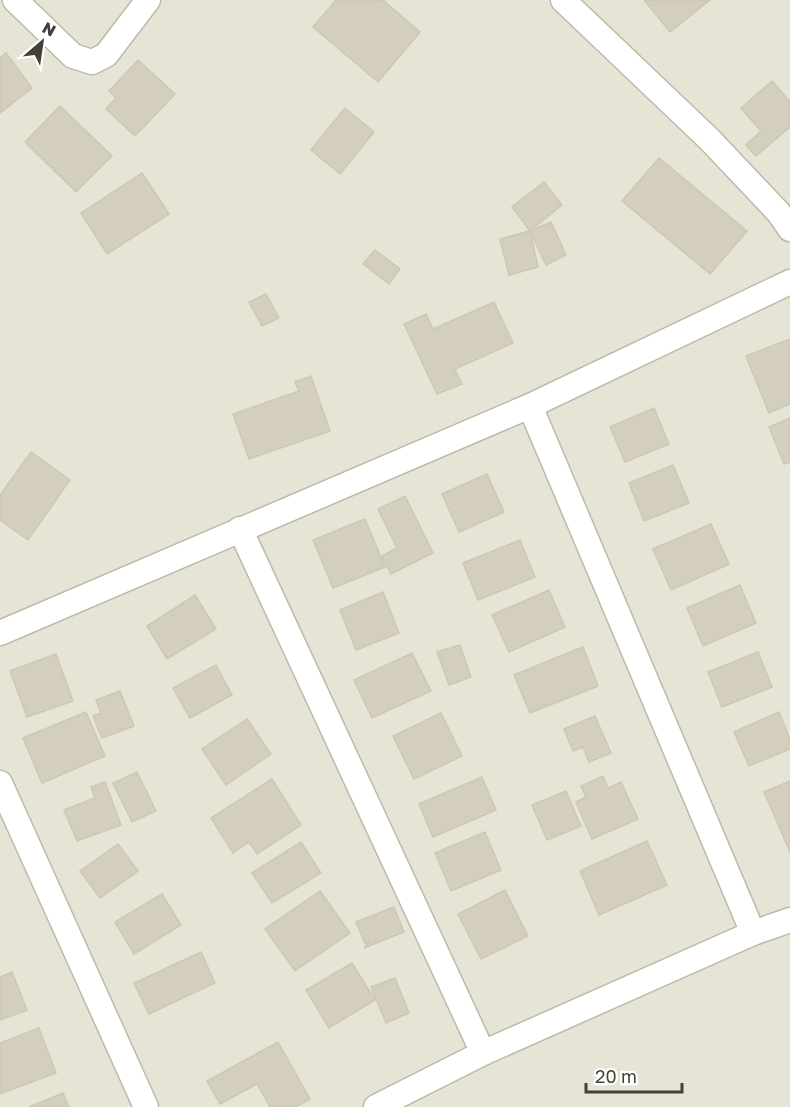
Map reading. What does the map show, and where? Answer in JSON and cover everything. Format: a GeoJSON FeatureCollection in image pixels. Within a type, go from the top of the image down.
{"type":"FeatureCollection","features":[{"type":"Feature","properties":{"kind":"street"},"geometry":{"type":"LineString","coordinates":[[15,0],[73,56],[92,62],[106,55],[148,0]]}},
{"type":"Feature","properties":{"kind":"street"},"geometry":{"type":"LineString","coordinates":[[563,0],[710,140],[779,213],[790,229]]}},
{"type":"Feature","properties":{"kind":"street"},"geometry":{"type":"LineString","coordinates":[[0,633],[530,406],[790,282]]}},
{"type":"Feature","properties":{"kind":"street"},"geometry":{"type":"LineString","coordinates":[[530,406],[753,933]]}},
{"type":"Feature","properties":{"kind":"street"},"geometry":{"type":"LineString","coordinates":[[240,529],[483,1053]]}},
{"type":"Feature","properties":{"kind":"street"},"geometry":{"type":"LineString","coordinates":[[0,783],[146,1107]]}},
{"type":"Feature","properties":{"kind":"street"},"geometry":{"type":"LineString","coordinates":[[376,1107],[483,1053],[753,933],[790,920]]}},
{"type":"Feature","properties":{"kind":"shaded area"},"geometry":{"type":"Polygon","coordinates":[[[0,0],[790,0],[790,1107],[0,1107],[0,0]]]}},
{"type":"Feature","properties":{"kind":"building"},"geometry":{"type":"Polygon","coordinates":[[[336,0],[383,0],[420,32],[378,82],[313,27],[336,0]]]}},
{"type":"Feature","properties":{"kind":"building"},"geometry":{"type":"Polygon","coordinates":[[[644,0],[710,0],[670,32],[644,0]]]}},
{"type":"Feature","properties":{"kind":"building"},"geometry":{"type":"Polygon","coordinates":[[[6,53],[32,88],[0,113],[0,58],[6,53]]]}},
{"type":"Feature","properties":{"kind":"building"},"geometry":{"type":"Polygon","coordinates":[[[138,60],[175,94],[135,136],[106,109],[116,98],[109,91],[138,60]]]}},
{"type":"Feature","properties":{"kind":"building"},"geometry":{"type":"Polygon","coordinates":[[[772,81],[790,102],[790,127],[756,156],[746,145],[761,131],[741,108],[772,81]]]}},
{"type":"Feature","properties":{"kind":"building"},"geometry":{"type":"Polygon","coordinates":[[[60,106],[112,156],[76,192],[25,142],[60,106]]]}},
{"type":"Feature","properties":{"kind":"building"},"geometry":{"type":"Polygon","coordinates":[[[345,108],[374,132],[340,174],[311,150],[345,108]]]}},
{"type":"Feature","properties":{"kind":"building"},"geometry":{"type":"Polygon","coordinates":[[[659,158],[747,231],[710,274],[622,201],[659,158]]]}},
{"type":"Feature","properties":{"kind":"building"},"geometry":{"type":"Polygon","coordinates":[[[142,173],[169,214],[107,254],[81,213],[142,173]]]}},
{"type":"Feature","properties":{"kind":"building"},"geometry":{"type":"Polygon","coordinates":[[[544,182],[562,205],[530,231],[512,207],[544,182]]]}},
{"type":"Feature","properties":{"kind":"building"},"geometry":{"type":"Polygon","coordinates":[[[551,222],[566,255],[546,265],[530,231],[551,222]]]}},
{"type":"Feature","properties":{"kind":"building"},"geometry":{"type":"Polygon","coordinates":[[[530,231],[538,267],[509,275],[500,239],[530,231]]]}},
{"type":"Feature","properties":{"kind":"building"},"geometry":{"type":"Polygon","coordinates":[[[375,250],[400,269],[389,284],[363,264],[375,250]]]}},
{"type":"Feature","properties":{"kind":"building"},"geometry":{"type":"Polygon","coordinates":[[[266,294],[279,318],[262,326],[249,302],[266,294]]]}},
{"type":"Feature","properties":{"kind":"building"},"geometry":{"type":"Polygon","coordinates":[[[494,302],[513,343],[455,369],[462,384],[437,394],[404,324],[426,314],[433,329],[494,302]]]}},
{"type":"Feature","properties":{"kind":"building"},"geometry":{"type":"Polygon","coordinates":[[[790,339],[790,404],[769,413],[746,356],[790,339]]]}},
{"type":"Feature","properties":{"kind":"building"},"geometry":{"type":"Polygon","coordinates":[[[311,376],[330,431],[249,459],[233,414],[299,391],[295,382],[311,376]]]}},
{"type":"Feature","properties":{"kind":"building"},"geometry":{"type":"Polygon","coordinates":[[[654,408],[669,444],[625,462],[610,427],[654,408]]]}},
{"type":"Feature","properties":{"kind":"building"},"geometry":{"type":"Polygon","coordinates":[[[790,418],[790,462],[784,464],[769,427],[790,418]]]}},
{"type":"Feature","properties":{"kind":"building"},"geometry":{"type":"Polygon","coordinates":[[[31,452],[70,480],[28,540],[0,520],[0,495],[31,452]]]}},
{"type":"Feature","properties":{"kind":"building"},"geometry":{"type":"Polygon","coordinates":[[[673,465],[689,503],[644,521],[629,483],[673,465]]]}},
{"type":"Feature","properties":{"kind":"building"},"geometry":{"type":"Polygon","coordinates":[[[487,474],[504,512],[459,532],[442,494],[487,474]]]}},
{"type":"Feature","properties":{"kind":"building"},"geometry":{"type":"Polygon","coordinates":[[[405,496],[433,553],[391,574],[382,556],[397,548],[378,509],[405,496]]]}},
{"type":"Feature","properties":{"kind":"building"},"geometry":{"type":"Polygon","coordinates":[[[365,519],[385,567],[333,588],[313,540],[365,519]]]}},
{"type":"Feature","properties":{"kind":"building"},"geometry":{"type":"Polygon","coordinates":[[[711,524],[729,564],[671,590],[653,549],[711,524]]]}},
{"type":"Feature","properties":{"kind":"building"},"geometry":{"type":"Polygon","coordinates":[[[520,540],[535,577],[478,600],[463,563],[520,540]]]}},
{"type":"Feature","properties":{"kind":"building"},"geometry":{"type":"Polygon","coordinates":[[[740,585],[756,623],[703,646],[687,608],[740,585]]]}},
{"type":"Feature","properties":{"kind":"building"},"geometry":{"type":"Polygon","coordinates":[[[549,590],[565,627],[509,652],[492,615],[549,590]]]}},
{"type":"Feature","properties":{"kind":"building"},"geometry":{"type":"Polygon","coordinates":[[[383,592],[399,633],[356,650],[340,610],[383,592]]]}},
{"type":"Feature","properties":{"kind":"building"},"geometry":{"type":"Polygon","coordinates":[[[195,595],[216,629],[167,659],[147,626],[195,595]]]}},
{"type":"Feature","properties":{"kind":"building"},"geometry":{"type":"Polygon","coordinates":[[[460,645],[471,677],[449,685],[437,652],[460,645]]]}},
{"type":"Feature","properties":{"kind":"building"},"geometry":{"type":"Polygon","coordinates":[[[583,647],[598,686],[530,713],[514,675],[583,647]]]}},
{"type":"Feature","properties":{"kind":"building"},"geometry":{"type":"Polygon","coordinates":[[[758,652],[772,687],[722,707],[708,672],[758,652]]]}},
{"type":"Feature","properties":{"kind":"building"},"geometry":{"type":"Polygon","coordinates":[[[412,653],[431,691],[372,718],[354,680],[412,653]]]}},
{"type":"Feature","properties":{"kind":"building"},"geometry":{"type":"Polygon","coordinates":[[[56,654],[73,701],[27,717],[10,671],[56,654]]]}},
{"type":"Feature","properties":{"kind":"building"},"geometry":{"type":"Polygon","coordinates":[[[216,665],[232,695],[190,718],[173,688],[216,665]]]}},
{"type":"Feature","properties":{"kind":"building"},"geometry":{"type":"Polygon","coordinates":[[[120,691],[134,726],[102,738],[93,716],[101,713],[96,700],[120,691]]]}},
{"type":"Feature","properties":{"kind":"building"},"geometry":{"type":"Polygon","coordinates":[[[86,712],[105,756],[42,783],[23,738],[86,712]]]}},
{"type":"Feature","properties":{"kind":"building"},"geometry":{"type":"Polygon","coordinates":[[[779,712],[790,739],[790,749],[749,766],[734,732],[779,712]]]}},
{"type":"Feature","properties":{"kind":"building"},"geometry":{"type":"Polygon","coordinates":[[[441,713],[462,756],[414,779],[393,736],[441,713]]]}},
{"type":"Feature","properties":{"kind":"building"},"geometry":{"type":"Polygon","coordinates":[[[595,716],[611,753],[589,762],[583,747],[573,751],[564,729],[595,716]]]}},
{"type":"Feature","properties":{"kind":"building"},"geometry":{"type":"Polygon","coordinates":[[[247,719],[271,754],[226,785],[202,749],[247,719]]]}},
{"type":"Feature","properties":{"kind":"building"},"geometry":{"type":"Polygon","coordinates":[[[137,772],[156,811],[132,822],[113,783],[137,772]]]}},
{"type":"Feature","properties":{"kind":"building"},"geometry":{"type":"Polygon","coordinates":[[[603,776],[608,788],[621,782],[638,819],[592,839],[576,802],[586,797],[581,786],[603,776]]]}},
{"type":"Feature","properties":{"kind":"building"},"geometry":{"type":"Polygon","coordinates":[[[482,777],[496,810],[433,837],[419,804],[482,777]]]}},
{"type":"Feature","properties":{"kind":"building"},"geometry":{"type":"Polygon","coordinates":[[[272,779],[301,825],[257,854],[249,842],[233,853],[211,818],[272,779]]]}},
{"type":"Feature","properties":{"kind":"building"},"geometry":{"type":"Polygon","coordinates":[[[790,781],[790,852],[764,792],[790,781]]]}},
{"type":"Feature","properties":{"kind":"building"},"geometry":{"type":"Polygon","coordinates":[[[105,782],[121,825],[77,841],[64,810],[95,798],[91,787],[105,782]]]}},
{"type":"Feature","properties":{"kind":"building"},"geometry":{"type":"Polygon","coordinates":[[[566,791],[581,826],[547,840],[532,805],[566,791]]]}},
{"type":"Feature","properties":{"kind":"building"},"geometry":{"type":"Polygon","coordinates":[[[485,832],[501,870],[451,891],[435,853],[485,832]]]}},
{"type":"Feature","properties":{"kind":"building"},"geometry":{"type":"Polygon","coordinates":[[[647,841],[667,885],[599,915],[580,871],[647,841]]]}},
{"type":"Feature","properties":{"kind":"building"},"geometry":{"type":"Polygon","coordinates":[[[301,842],[321,873],[272,903],[252,873],[301,842]]]}},
{"type":"Feature","properties":{"kind":"building"},"geometry":{"type":"Polygon","coordinates":[[[118,844],[138,871],[100,898],[80,871],[118,844]]]}},
{"type":"Feature","properties":{"kind":"building"},"geometry":{"type":"Polygon","coordinates":[[[505,890],[528,936],[481,959],[458,914],[505,890]]]}},
{"type":"Feature","properties":{"kind":"building"},"geometry":{"type":"Polygon","coordinates":[[[320,891],[350,933],[295,971],[265,929],[320,891]]]}},
{"type":"Feature","properties":{"kind":"building"},"geometry":{"type":"Polygon","coordinates":[[[162,894],[181,925],[134,954],[115,922],[162,894]]]}},
{"type":"Feature","properties":{"kind":"building"},"geometry":{"type":"Polygon","coordinates":[[[394,907],[404,932],[364,948],[370,941],[365,943],[356,922],[394,907]]]}},
{"type":"Feature","properties":{"kind":"building"},"geometry":{"type":"Polygon","coordinates":[[[201,952],[215,983],[149,1014],[134,983],[201,952]]]}},
{"type":"Feature","properties":{"kind":"building"},"geometry":{"type":"Polygon","coordinates":[[[352,963],[375,1000],[329,1028],[306,990],[352,963]]]}},
{"type":"Feature","properties":{"kind":"building"},"geometry":{"type":"Polygon","coordinates":[[[12,972],[27,1010],[0,1020],[0,977],[12,972]]]}},
{"type":"Feature","properties":{"kind":"building"},"geometry":{"type":"Polygon","coordinates":[[[395,978],[409,1013],[386,1023],[371,987],[395,978]]]}},
{"type":"Feature","properties":{"kind":"building"},"geometry":{"type":"Polygon","coordinates":[[[39,1028],[56,1073],[0,1094],[0,1043],[39,1028]]]}},
{"type":"Feature","properties":{"kind":"building"},"geometry":{"type":"Polygon","coordinates":[[[278,1042],[310,1099],[296,1107],[270,1107],[257,1084],[220,1104],[207,1081],[278,1042]]]}},
{"type":"Feature","properties":{"kind":"building"},"geometry":{"type":"Polygon","coordinates":[[[63,1093],[69,1107],[29,1107],[63,1093]]]}}]}
